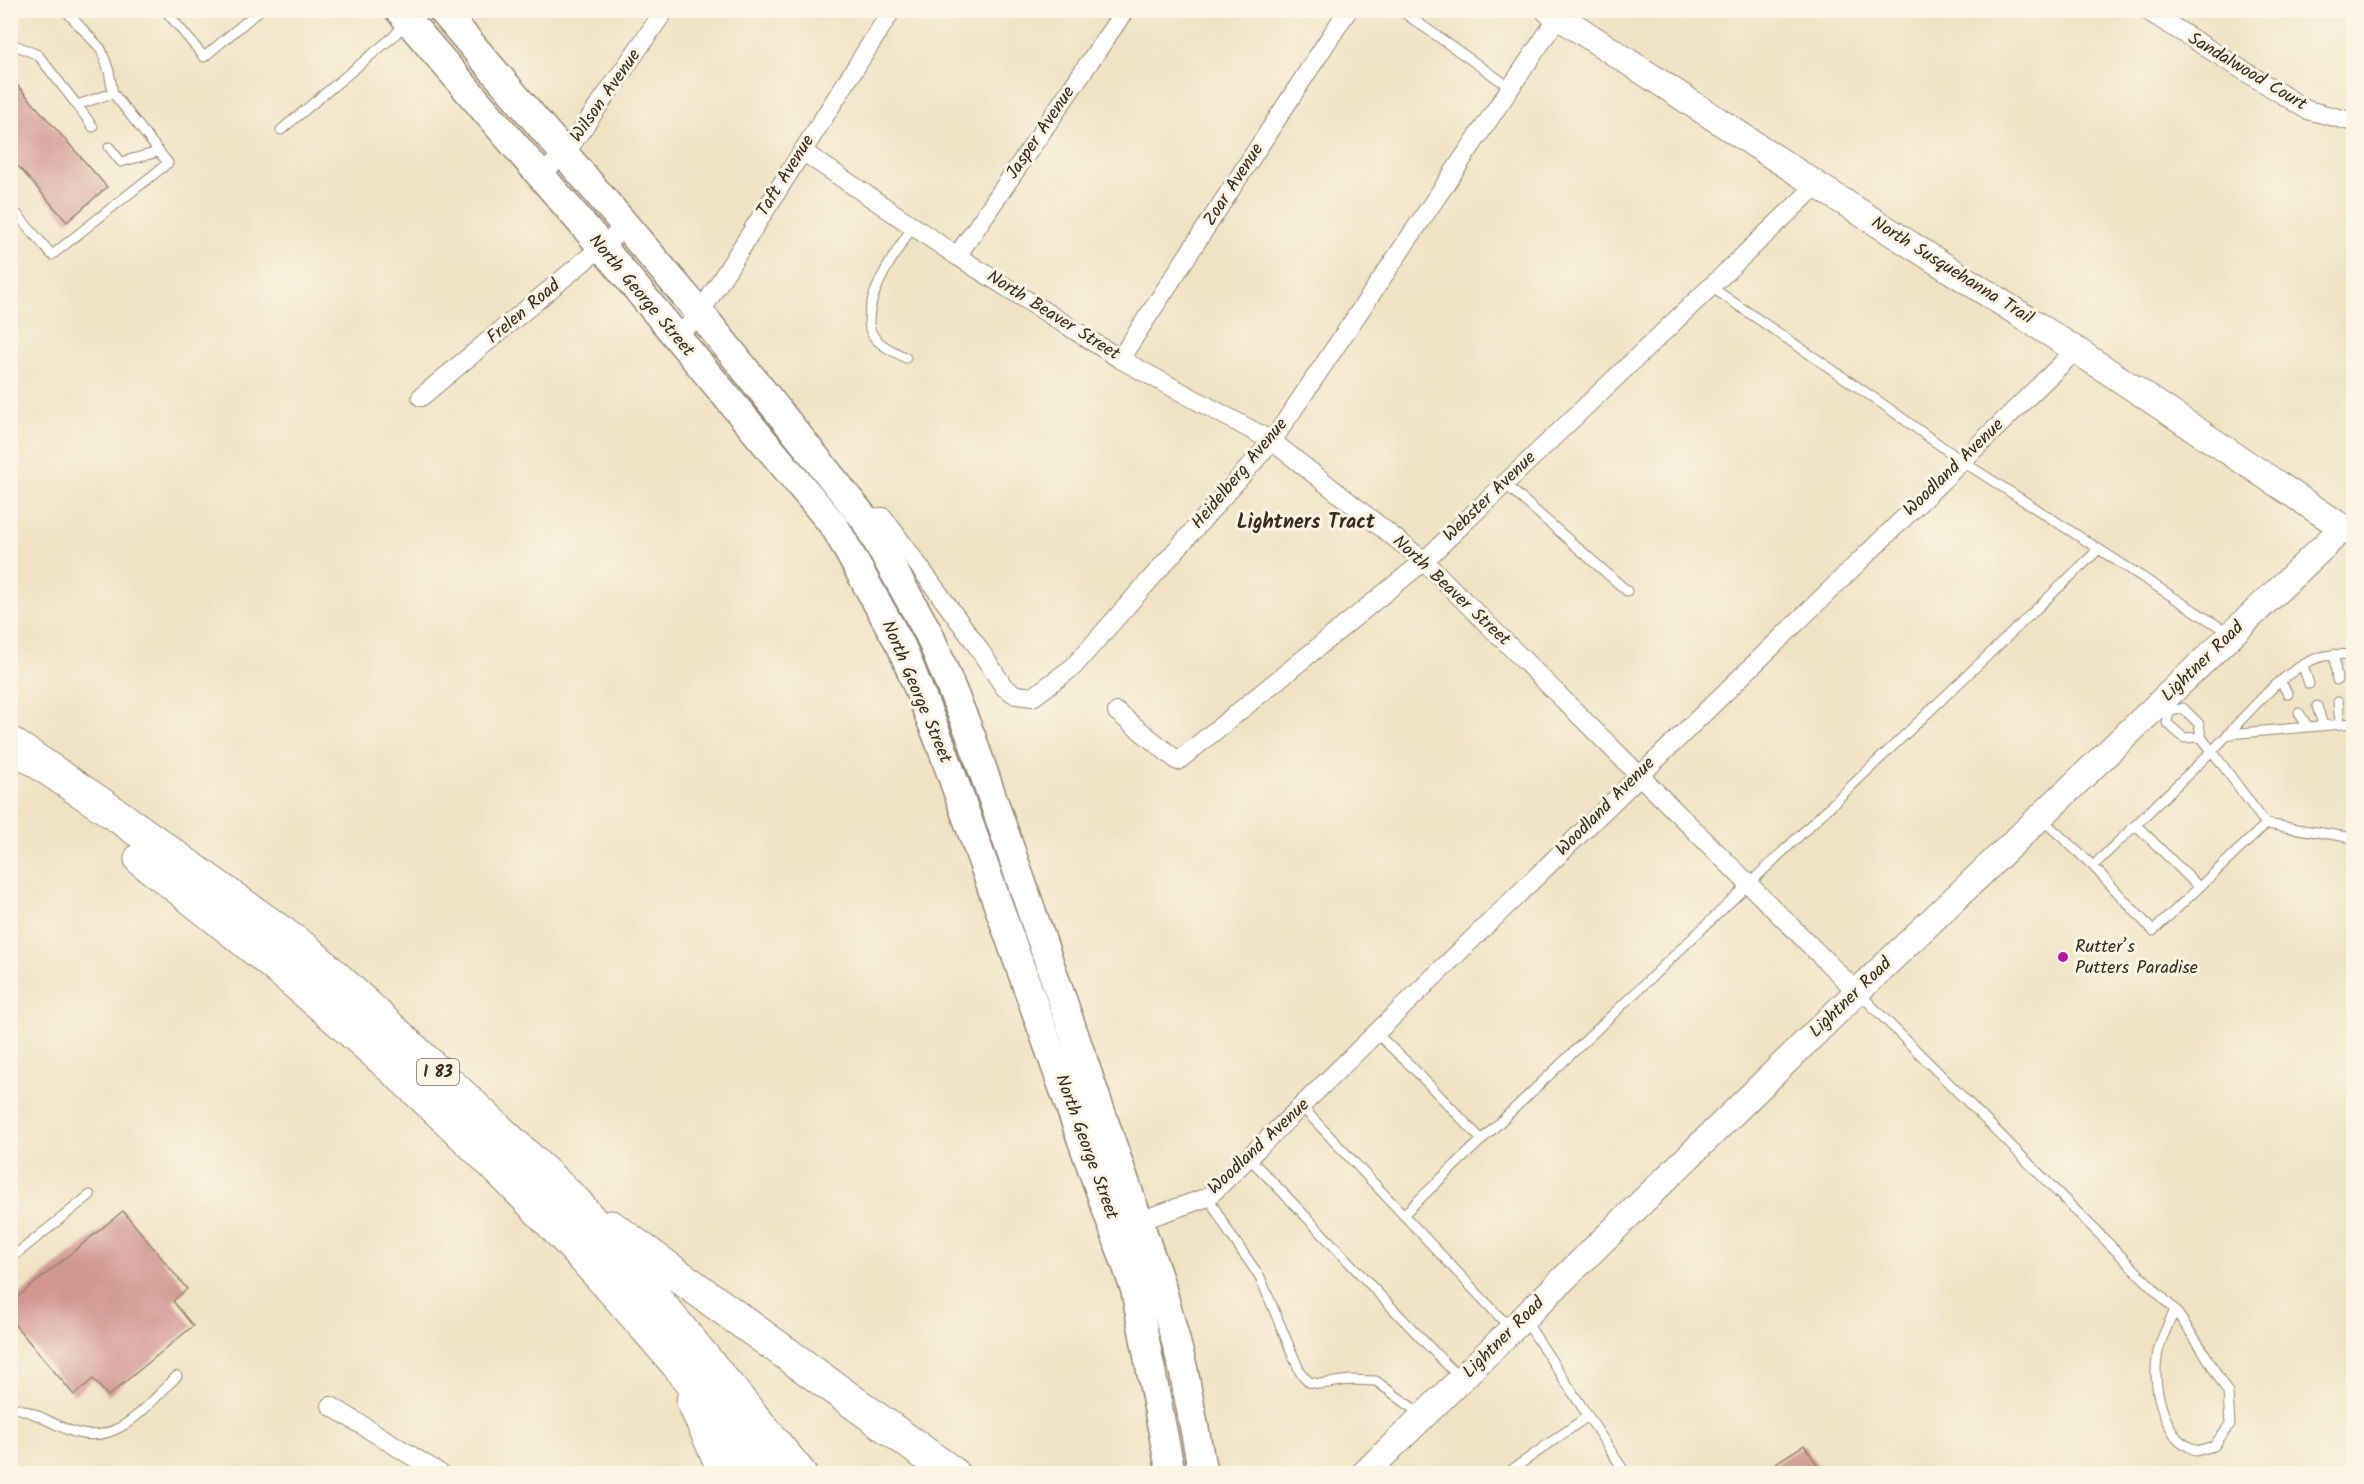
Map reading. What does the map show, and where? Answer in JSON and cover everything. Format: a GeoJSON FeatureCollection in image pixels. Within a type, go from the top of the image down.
{"type":"FeatureCollection","features":[{"type":"Feature","properties":{"kind":"highway","name":"I 83"},"geometry":{"type":"LineString","coordinates":[[10,743],[114,813],[307,951],[576,1203],[800,1473]]}},
{"type":"Feature","properties":{"kind":"highway","name":"I 83"},"geometry":{"type":"LineString","coordinates":[[10,768],[96,826],[192,898],[298,985],[426,1100],[538,1209],[673,1358],[768,1473]]}},
{"type":"Feature","properties":{"kind":"highway"},"geometry":{"type":"LineString","coordinates":[[576,1203],[953,1473]]}},
{"type":"Feature","properties":{"kind":"highway"},"geometry":{"type":"LineString","coordinates":[[673,1358],[726,1473]]}},
{"type":"Feature","properties":{"kind":"main road","name":"North George Street"},"geometry":{"type":"LineString","coordinates":[[442,10],[700,313],[864,518],[929,634],[971,736],[1127,1225],[1135,1288],[1171,1473]]}},
{"type":"Feature","properties":{"kind":"main road","name":"North George Street"},"geometry":{"type":"LineString","coordinates":[[407,14],[539,176],[602,247],[676,339],[835,526],[902,648],[1127,1225],[1161,1286],[1183,1368],[1203,1473]]}},
{"type":"Feature","properties":{"kind":"main road"},"geometry":{"type":"LineString","coordinates":[[1183,1368],[1224,1473]]}},
{"type":"Feature","properties":{"kind":"street","name":"Wilson Avenue"},"geometry":{"type":"LineString","coordinates":[[539,176],[565,154],[665,10]]}},
{"type":"Feature","properties":{"kind":"street","name":"Taft Avenue"},"geometry":{"type":"LineString","coordinates":[[676,339],[700,313],[892,10]]}},
{"type":"Feature","properties":{"kind":"street","name":"Jasper Avenue"},"geometry":{"type":"LineString","coordinates":[[957,256],[1125,10]]}},
{"type":"Feature","properties":{"kind":"street","name":"Zoar Avenue"},"geometry":{"type":"LineString","coordinates":[[1120,358],[1348,10]]}},
{"type":"Feature","properties":{"kind":"street","name":"Sandalwood Court"},"geometry":{"type":"LineString","coordinates":[[2145,10],[2307,110],[2354,122]]}},
{"type":"Feature","properties":{"kind":"street","name":"Heidelberg Avenue"},"geometry":{"type":"LineString","coordinates":[[864,518],[883,517],[975,643],[1004,687],[1016,695],[1033,697],[1052,685],[1073,668],[1272,441],[1511,88],[1557,13]]}},
{"type":"Feature","properties":{"kind":"street","name":"North Susquehanna Trail"},"geometry":{"type":"LineString","coordinates":[[1557,13],[1817,185],[2350,527]]}},
{"type":"Feature","properties":{"kind":"street","name":"North Beaver Street"},"geometry":{"type":"LineString","coordinates":[[802,151],[957,256],[1120,358],[1272,441],[1424,561],[1857,992]]}},
{"type":"Feature","properties":{"kind":"street","name":"Webster Avenue"},"geometry":{"type":"LineString","coordinates":[[1117,712],[1178,761],[1424,561],[1817,185]]}},
{"type":"Feature","properties":{"kind":"street","name":"Frelen Road"},"geometry":{"type":"LineString","coordinates":[[421,397],[625,227]]}},
{"type":"Feature","properties":{"kind":"street","name":"Woodland Avenue"},"geometry":{"type":"LineString","coordinates":[[1127,1225],[1208,1197],[2076,350]]}},
{"type":"Feature","properties":{"kind":"street","name":"Lightner Road"},"geometry":{"type":"LineString","coordinates":[[1364,1473],[1424,1417],[1857,992],[2040,817],[2165,707],[2231,635],[2350,527]]}},
{"type":"Feature","properties":{"kind":"street"},"geometry":{"type":"LineString","coordinates":[[331,1406],[441,1473]]}},
{"type":"Feature","properties":{"kind":"lane"},"geometry":{"type":"LineString","coordinates":[[10,206],[52,255],[168,163],[112,93],[109,71],[101,49],[65,10]]}},
{"type":"Feature","properties":{"kind":"lane"},"geometry":{"type":"LineString","coordinates":[[165,10],[204,57],[260,10]]}},
{"type":"Feature","properties":{"kind":"lane"},"geometry":{"type":"LineString","coordinates":[[1400,10],[1511,88]]}},
{"type":"Feature","properties":{"kind":"lane"},"geometry":{"type":"LineString","coordinates":[[280,130],[394,36],[407,14]]}},
{"type":"Feature","properties":{"kind":"lane"},"geometry":{"type":"LineString","coordinates":[[10,43],[38,55],[93,127]]}},
{"type":"Feature","properties":{"kind":"lane"},"geometry":{"type":"LineString","coordinates":[[77,105],[112,93]]}},
{"type":"Feature","properties":{"kind":"lane"},"geometry":{"type":"LineString","coordinates":[[109,147],[121,162],[158,152]]}},
{"type":"Feature","properties":{"kind":"lane"},"geometry":{"type":"LineString","coordinates":[[906,358],[880,344],[870,330],[871,309],[880,276],[913,226]]}},
{"type":"Feature","properties":{"kind":"lane"},"geometry":{"type":"LineString","coordinates":[[1711,287],[1962,461],[2231,635]]}},
{"type":"Feature","properties":{"kind":"lane"},"geometry":{"type":"LineString","coordinates":[[1505,484],[1627,591]]}},
{"type":"Feature","properties":{"kind":"lane"},"geometry":{"type":"LineString","coordinates":[[1403,1215],[2099,549]]}},
{"type":"Feature","properties":{"kind":"lane"},"geometry":{"type":"LineString","coordinates":[[2093,866],[2212,751],[2280,681],[2318,657],[2334,654],[2354,655]]}},
{"type":"Feature","properties":{"kind":"lane"},"geometry":{"type":"LineString","coordinates":[[2334,654],[2337,680]]}},
{"type":"Feature","properties":{"kind":"lane"},"geometry":{"type":"LineString","coordinates":[[2303,666],[2309,684]]}},
{"type":"Feature","properties":{"kind":"lane"},"geometry":{"type":"LineString","coordinates":[[2280,681],[2288,694]]}},
{"type":"Feature","properties":{"kind":"lane"},"geometry":{"type":"LineString","coordinates":[[2262,699],[2271,708]]}},
{"type":"Feature","properties":{"kind":"lane"},"geometry":{"type":"LineString","coordinates":[[2338,702],[2340,724]]}},
{"type":"Feature","properties":{"kind":"lane"},"geometry":{"type":"LineString","coordinates":[[2317,706],[2324,725]]}},
{"type":"Feature","properties":{"kind":"lane"},"geometry":{"type":"LineString","coordinates":[[2200,737],[2184,738],[2167,723],[2165,707],[2183,708],[2199,724],[2200,737],[2266,824],[2354,838]]}},
{"type":"Feature","properties":{"kind":"lane"},"geometry":{"type":"LineString","coordinates":[[2299,713],[2308,727]]}},
{"type":"Feature","properties":{"kind":"lane"},"geometry":{"type":"LineString","coordinates":[[2229,734],[2287,726],[2308,727],[2354,723]]}},
{"type":"Feature","properties":{"kind":"lane"},"geometry":{"type":"LineString","coordinates":[[2040,817],[2093,866],[2153,931],[2266,824]]}},
{"type":"Feature","properties":{"kind":"lane"},"geometry":{"type":"LineString","coordinates":[[2136,825],[2199,888]]}},
{"type":"Feature","properties":{"kind":"lane"},"geometry":{"type":"LineString","coordinates":[[1857,992],[2175,1310],[2228,1393],[2230,1424],[2214,1446],[2196,1451],[2178,1439],[2166,1417],[2158,1395],[2157,1358],[2164,1332],[2175,1310]]}},
{"type":"Feature","properties":{"kind":"lane"},"geometry":{"type":"LineString","coordinates":[[1377,1034],[1482,1140]]}},
{"type":"Feature","properties":{"kind":"lane"},"geometry":{"type":"LineString","coordinates":[[1302,1107],[1403,1215],[1518,1324],[1588,1416],[1626,1473]]}},
{"type":"Feature","properties":{"kind":"lane"},"geometry":{"type":"LineString","coordinates":[[1249,1158],[1289,1197],[1408,1327],[1462,1379]]}},
{"type":"Feature","properties":{"kind":"lane"},"geometry":{"type":"LineString","coordinates":[[10,1259],[90,1195]]}},
{"type":"Feature","properties":{"kind":"lane"},"geometry":{"type":"LineString","coordinates":[[1208,1197],[1260,1277],[1300,1372],[1309,1382],[1320,1384],[1350,1380],[1376,1381],[1424,1417]]}},
{"type":"Feature","properties":{"kind":"lane"},"geometry":{"type":"LineString","coordinates":[[10,1407],[80,1435],[108,1435],[130,1422],[177,1376]]}},
{"type":"Feature","properties":{"kind":"lane"},"geometry":{"type":"LineString","coordinates":[[1506,1473],[1588,1416]]}},
{"type":"Feature","properties":{"kind":"building"},"geometry":{"type":"Polygon","coordinates":[[[10,77],[107,187],[67,222],[10,157],[10,77]]]}},
{"type":"Feature","properties":{"kind":"building"},"geometry":{"type":"Polygon","coordinates":[[[123,1211],[187,1289],[173,1301],[193,1326],[108,1396],[93,1379],[74,1395],[10,1319],[10,1303],[123,1211]]]}},
{"type":"Feature","properties":{"kind":"building"},"geometry":{"type":"Polygon","coordinates":[[[1804,1445],[1823,1473],[1760,1473],[1804,1445]]]}},
{"type":"Feature","properties":{"kind":"place","name":"Rutter’s Putters Paradise"},"geometry":{"type":"Point","coordinates":[2063,957]}},
{"type":"Feature","properties":{"kind":"district","name":"Lightners Tract"},"geometry":{"type":"Point","coordinates":[1306,523]}}]}
